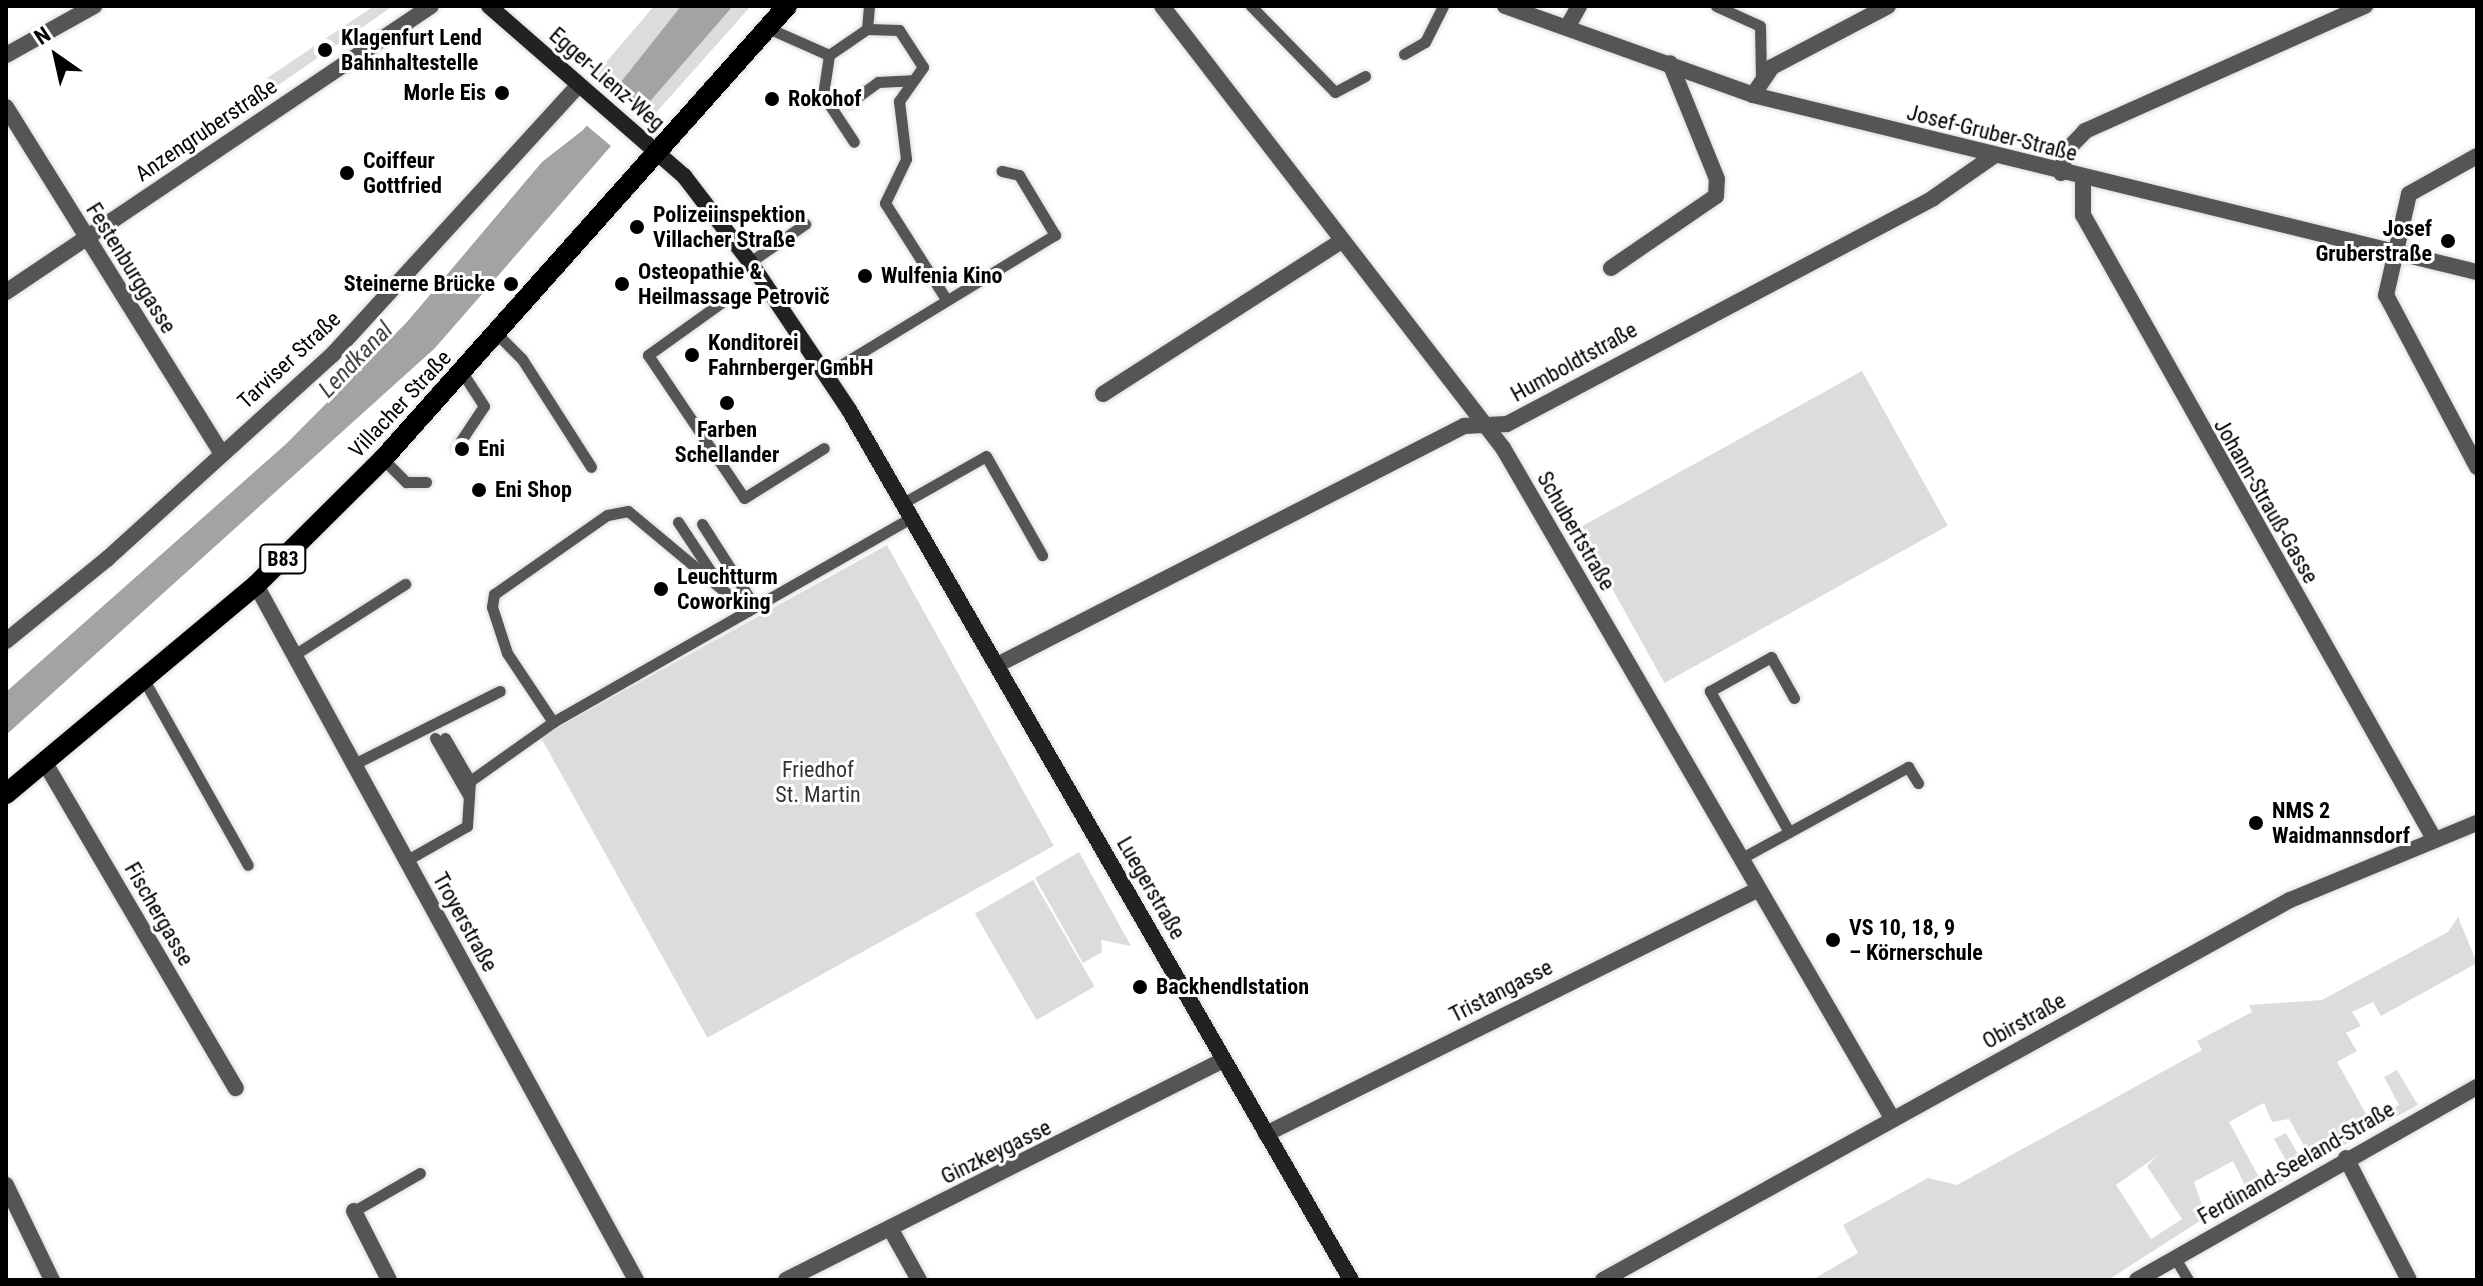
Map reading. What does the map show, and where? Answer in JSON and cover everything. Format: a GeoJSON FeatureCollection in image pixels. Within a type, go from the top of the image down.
{"type":"FeatureCollection","features":[{"type":"Feature","properties":{"kind":"main road","name":"Villacher Straße"},"geometry":{"type":"LineString","coordinates":[[6,794],[256,585],[383,459],[660,154],[787,6]]}},
{"type":"Feature","properties":{"kind":"street"},"geometry":{"type":"LineString","coordinates":[[6,55],[94,6]]}},
{"type":"Feature","properties":{"kind":"street","name":"Anzengruberstraße"},"geometry":{"type":"LineString","coordinates":[[6,292],[431,6]]}},
{"type":"Feature","properties":{"kind":"street","name":"Egger-Lienz-Weg"},"geometry":{"type":"LineString","coordinates":[[489,6],[660,154]]}},
{"type":"Feature","properties":{"kind":"street","name":"Schubertstraße"},"geometry":{"type":"LineString","coordinates":[[1162,6],[1483,425],[1892,1118]]}},
{"type":"Feature","properties":{"kind":"street","name":"Josef-Gruber-Straße"},"geometry":{"type":"LineString","coordinates":[[1505,6],[1568,26],[1753,95],[1992,157],[2477,272]]}},
{"type":"Feature","properties":{"kind":"street"},"geometry":{"type":"LineString","coordinates":[[1568,26],[1579,6]]}},
{"type":"Feature","properties":{"kind":"street"},"geometry":{"type":"LineString","coordinates":[[1753,95],[1761,79],[1888,6]]}},
{"type":"Feature","properties":{"kind":"street"},"geometry":{"type":"LineString","coordinates":[[2061,173],[2066,151],[2085,131],[2365,6]]}},
{"type":"Feature","properties":{"kind":"street"},"geometry":{"type":"LineString","coordinates":[[1611,268],[1716,196],[1717,179],[1670,63]]}},
{"type":"Feature","properties":{"kind":"street","name":"Tarviser Straße"},"geometry":{"type":"LineString","coordinates":[[6,641],[107,559],[333,354],[582,89]]}},
{"type":"Feature","properties":{"kind":"street","name":"Festenburggasse"},"geometry":{"type":"LineString","coordinates":[[6,107],[221,453]]}},
{"type":"Feature","properties":{"kind":"street","name":"Luegerstraße"},"geometry":{"type":"LineString","coordinates":[[660,154],[750,262],[826,374],[1351,1280]]}},
{"type":"Feature","properties":{"kind":"street"},"geometry":{"type":"LineString","coordinates":[[2477,156],[2409,194],[2391,253],[2390,309],[2477,467]]}},
{"type":"Feature","properties":{"kind":"street","name":"Humboldtstraße"},"geometry":{"type":"LineString","coordinates":[[997,665],[1464,426],[1507,424],[1933,198],[1992,157]]}},
{"type":"Feature","properties":{"kind":"street","name":"Johann-Strauß-Gasse"},"geometry":{"type":"LineString","coordinates":[[2083,179],[2090,228],[2433,837]]}},
{"type":"Feature","properties":{"kind":"street"},"geometry":{"type":"LineString","coordinates":[[1103,394],[1340,242]]}},
{"type":"Feature","properties":{"kind":"street","name":"Troyerstraße"},"geometry":{"type":"LineString","coordinates":[[256,585],[636,1280]]}},
{"type":"Feature","properties":{"kind":"street","name":"Fischergasse"},"geometry":{"type":"LineString","coordinates":[[45,763],[236,1088]]}},
{"type":"Feature","properties":{"kind":"street","name":"Obirstraße"},"geometry":{"type":"LineString","coordinates":[[1603,1280],[2290,900],[2433,837],[2477,823]]}},
{"type":"Feature","properties":{"kind":"street","name":"Tristangasse"},"geometry":{"type":"LineString","coordinates":[[1266,1134],[1757,890]]}},
{"type":"Feature","properties":{"kind":"street","name":"Ginzkeygasse"},"geometry":{"type":"LineString","coordinates":[[786,1280],[1224,1060]]}},
{"type":"Feature","properties":{"kind":"street","name":"Ferdinand-Seeland-Straße"},"geometry":{"type":"LineString","coordinates":[[2137,1280],[2346,1158],[2477,1087]]}},
{"type":"Feature","properties":{"kind":"street"},"geometry":{"type":"LineString","coordinates":[[2346,1158],[2409,1280]]}},
{"type":"Feature","properties":{"kind":"street"},"geometry":{"type":"LineString","coordinates":[[6,1185],[52,1280]]}},
{"type":"Feature","properties":{"kind":"street"},"geometry":{"type":"LineString","coordinates":[[354,1211],[389,1280]]}},
{"type":"Feature","properties":{"kind":"street"},"geometry":{"type":"LineString","coordinates":[[890,1228],[919,1280]]}},
{"type":"Feature","properties":{"kind":"lane"},"geometry":{"type":"LineString","coordinates":[[867,29],[869,6]]}},
{"type":"Feature","properties":{"kind":"lane"},"geometry":{"type":"LineString","coordinates":[[1251,6],[1335,92],[1365,76]]}},
{"type":"Feature","properties":{"kind":"lane"},"geometry":{"type":"LineString","coordinates":[[1404,54],[1425,42],[1443,6]]}},
{"type":"Feature","properties":{"kind":"lane"},"geometry":{"type":"LineString","coordinates":[[1716,6],[1760,26],[1761,79]]}},
{"type":"Feature","properties":{"kind":"lane"},"geometry":{"type":"LineString","coordinates":[[768,28],[829,55]]}},
{"type":"Feature","properties":{"kind":"lane"},"geometry":{"type":"LineString","coordinates":[[854,142],[823,95],[829,55],[867,29],[899,30],[923,67],[912,80],[897,123],[906,159],[902,180],[885,203],[946,299]]}},
{"type":"Feature","properties":{"kind":"lane"},"geometry":{"type":"LineString","coordinates":[[849,103],[878,82],[912,80]]}},
{"type":"Feature","properties":{"kind":"lane"},"geometry":{"type":"LineString","coordinates":[[826,374],[1055,235],[1019,175],[1001,171]]}},
{"type":"Feature","properties":{"kind":"lane"},"geometry":{"type":"LineString","coordinates":[[750,262],[805,224]]}},
{"type":"Feature","properties":{"kind":"lane"},"geometry":{"type":"LineString","coordinates":[[722,302],[648,355],[744,498],[824,448]]}},
{"type":"Feature","properties":{"kind":"lane"},"geometry":{"type":"LineString","coordinates":[[497,334],[522,359],[591,467]]}},
{"type":"Feature","properties":{"kind":"lane"},"geometry":{"type":"LineString","coordinates":[[456,448],[484,406],[462,372]]}},
{"type":"Feature","properties":{"kind":"lane"},"geometry":{"type":"LineString","coordinates":[[470,781],[553,722],[751,609],[986,456],[1042,555]]}},
{"type":"Feature","properties":{"kind":"lane"},"geometry":{"type":"LineString","coordinates":[[383,459],[406,482],[426,482]]}},
{"type":"Feature","properties":{"kind":"lane"},"geometry":{"type":"LineString","coordinates":[[553,722],[507,653],[494,594],[607,515],[628,511],[726,595],[751,609]]}},
{"type":"Feature","properties":{"kind":"lane"},"geometry":{"type":"LineString","coordinates":[[678,522],[726,595]]}},
{"type":"Feature","properties":{"kind":"lane"},"geometry":{"type":"LineString","coordinates":[[702,524],[751,609]]}},
{"type":"Feature","properties":{"kind":"lane"},"geometry":{"type":"LineString","coordinates":[[294,655],[405,584]]}},
{"type":"Feature","properties":{"kind":"lane"},"geometry":{"type":"LineString","coordinates":[[1789,832],[1710,691],[1771,657],[1794,698]]}},
{"type":"Feature","properties":{"kind":"lane"},"geometry":{"type":"LineString","coordinates":[[144,680],[248,865]]}},
{"type":"Feature","properties":{"kind":"lane"},"geometry":{"type":"LineString","coordinates":[[354,764],[500,691]]}},
{"type":"Feature","properties":{"kind":"lane"},"geometry":{"type":"LineString","coordinates":[[407,860],[467,826],[470,798],[470,781],[440,738],[470,798]]}},
{"type":"Feature","properties":{"kind":"lane"},"geometry":{"type":"LineString","coordinates":[[1740,859],[1908,767],[1918,783]]}},
{"type":"Feature","properties":{"kind":"lane"},"geometry":{"type":"LineString","coordinates":[[354,1211],[420,1173]]}},
{"type":"Feature","properties":{"kind":"lane"},"geometry":{"type":"LineString","coordinates":[[2175,1258],[2188,1280]]}},
{"type":"Feature","properties":{"kind":"green space"},"geometry":{"type":"Polygon","coordinates":[[[374,6],[393,6],[274,88],[267,78],[374,6]]]}},
{"type":"Feature","properties":{"kind":"green space"},"geometry":{"type":"Polygon","coordinates":[[[654,6],[681,6],[615,90],[596,74],[654,6]]]}},
{"type":"Feature","properties":{"kind":"green space"},"geometry":{"type":"Polygon","coordinates":[[[733,6],[751,6],[653,116],[638,110],[733,6]]]}},
{"type":"Feature","properties":{"kind":"green space"},"geometry":{"type":"Polygon","coordinates":[[[1862,371],[1948,526],[1664,683],[1579,528],[1862,371]]]}},
{"type":"Feature","properties":{"kind":"green space","name":"Friedhof St. Martin"},"geometry":{"type":"Polygon","coordinates":[[[887,545],[1054,846],[707,1038],[541,737],[887,545]]]}},
{"type":"Feature","properties":{"kind":"green space"},"geometry":{"type":"Polygon","coordinates":[[[1079,852],[1131,946],[1101,940],[1102,952],[1083,963],[1035,878],[1079,852]]]}},
{"type":"Feature","properties":{"kind":"green space"},"geometry":{"type":"Polygon","coordinates":[[[1033,880],[1094,987],[1036,1020],[975,914],[1033,880]]]}},
{"type":"Feature","properties":{"kind":"green space"},"geometry":{"type":"Polygon","coordinates":[[[2458,917],[2477,963],[2381,1016],[2373,1002],[2352,1012],[2361,1026],[2346,1033],[2357,1051],[2337,1062],[2370,1121],[2399,1105],[2384,1077],[2397,1070],[2418,1105],[2313,1162],[2289,1119],[2272,1122],[2264,1103],[2229,1122],[2261,1181],[2289,1166],[2274,1139],[2286,1133],[2306,1168],[2251,1198],[2233,1161],[2194,1182],[2206,1217],[2108,1280],[1812,1280],[1858,1253],[1843,1225],[1928,1178],[1957,1185],[2202,1050],[2197,1041],[2252,1012],[2249,1005],[2322,1000],[2448,932],[2458,917]],[[2157,1156],[2116,1185],[2151,1239],[2182,1219],[2147,1166],[2157,1156]]]}},
{"type":"Feature","properties":{"kind":"shaded area"},"geometry":{"type":"Polygon","coordinates":[[[681,6],[733,6],[435,348],[6,735],[6,692],[286,444],[407,322],[542,162],[583,130],[681,6]]]}},
{"type":"Feature","properties":{"kind":"pier"},"geometry":{"type":"Polygon","coordinates":[[[612,88],[641,112],[612,147],[583,122],[612,88]]]}},
{"type":"Feature","properties":{"kind":"place","name":"Klagenfurt Lend Bahnhaltestelle"},"geometry":{"type":"Point","coordinates":[325,50]}},
{"type":"Feature","properties":{"kind":"place","name":"Morle Eis"},"geometry":{"type":"Point","coordinates":[502,93]}},
{"type":"Feature","properties":{"kind":"place","name":"Rokohof"},"geometry":{"type":"Point","coordinates":[772,99]}},
{"type":"Feature","properties":{"kind":"place","name":"Coiffeur Gottfried"},"geometry":{"type":"Point","coordinates":[347,173]}},
{"type":"Feature","properties":{"kind":"place","name":"Polizeiinspektion Villacher Straße"},"geometry":{"type":"Point","coordinates":[637,227]}},
{"type":"Feature","properties":{"kind":"place","name":"Josef Gruberstraße"},"geometry":{"type":"Point","coordinates":[2448,241]}},
{"type":"Feature","properties":{"kind":"place","name":"Wulfenia Kino"},"geometry":{"type":"Point","coordinates":[865,276]}},
{"type":"Feature","properties":{"kind":"place","name":"Steinerne Brücke"},"geometry":{"type":"Point","coordinates":[511,284]}},
{"type":"Feature","properties":{"kind":"place","name":"Osteopathie & Heilmassage Petrovič"},"geometry":{"type":"Point","coordinates":[622,284]}},
{"type":"Feature","properties":{"kind":"place","name":"Konditorei Fahrnberger GmbH"},"geometry":{"type":"Point","coordinates":[692,355]}},
{"type":"Feature","properties":{"kind":"place","name":"Farben Schellander"},"geometry":{"type":"Point","coordinates":[727,403]}},
{"type":"Feature","properties":{"kind":"place","name":"Eni"},"geometry":{"type":"Point","coordinates":[462,449]}},
{"type":"Feature","properties":{"kind":"place","name":"Eni Shop"},"geometry":{"type":"Point","coordinates":[479,490]}},
{"type":"Feature","properties":{"kind":"place","name":"Leuchtturm Coworking"},"geometry":{"type":"Point","coordinates":[661,589]}},
{"type":"Feature","properties":{"kind":"place","name":"NMS 2 Waidmannsdorf"},"geometry":{"type":"Point","coordinates":[2256,823]}},
{"type":"Feature","properties":{"kind":"place","name":"VS 10, 18, 9 – Körnerschule"},"geometry":{"type":"Point","coordinates":[1833,940]}},
{"type":"Feature","properties":{"kind":"place","name":"Backhendlstation"},"geometry":{"type":"Point","coordinates":[1140,987]}},
{"type":"Feature","properties":{"kind":"water label","name":"Lendkanal"},"geometry":{"type":"Point","coordinates":[356,360]}}]}
